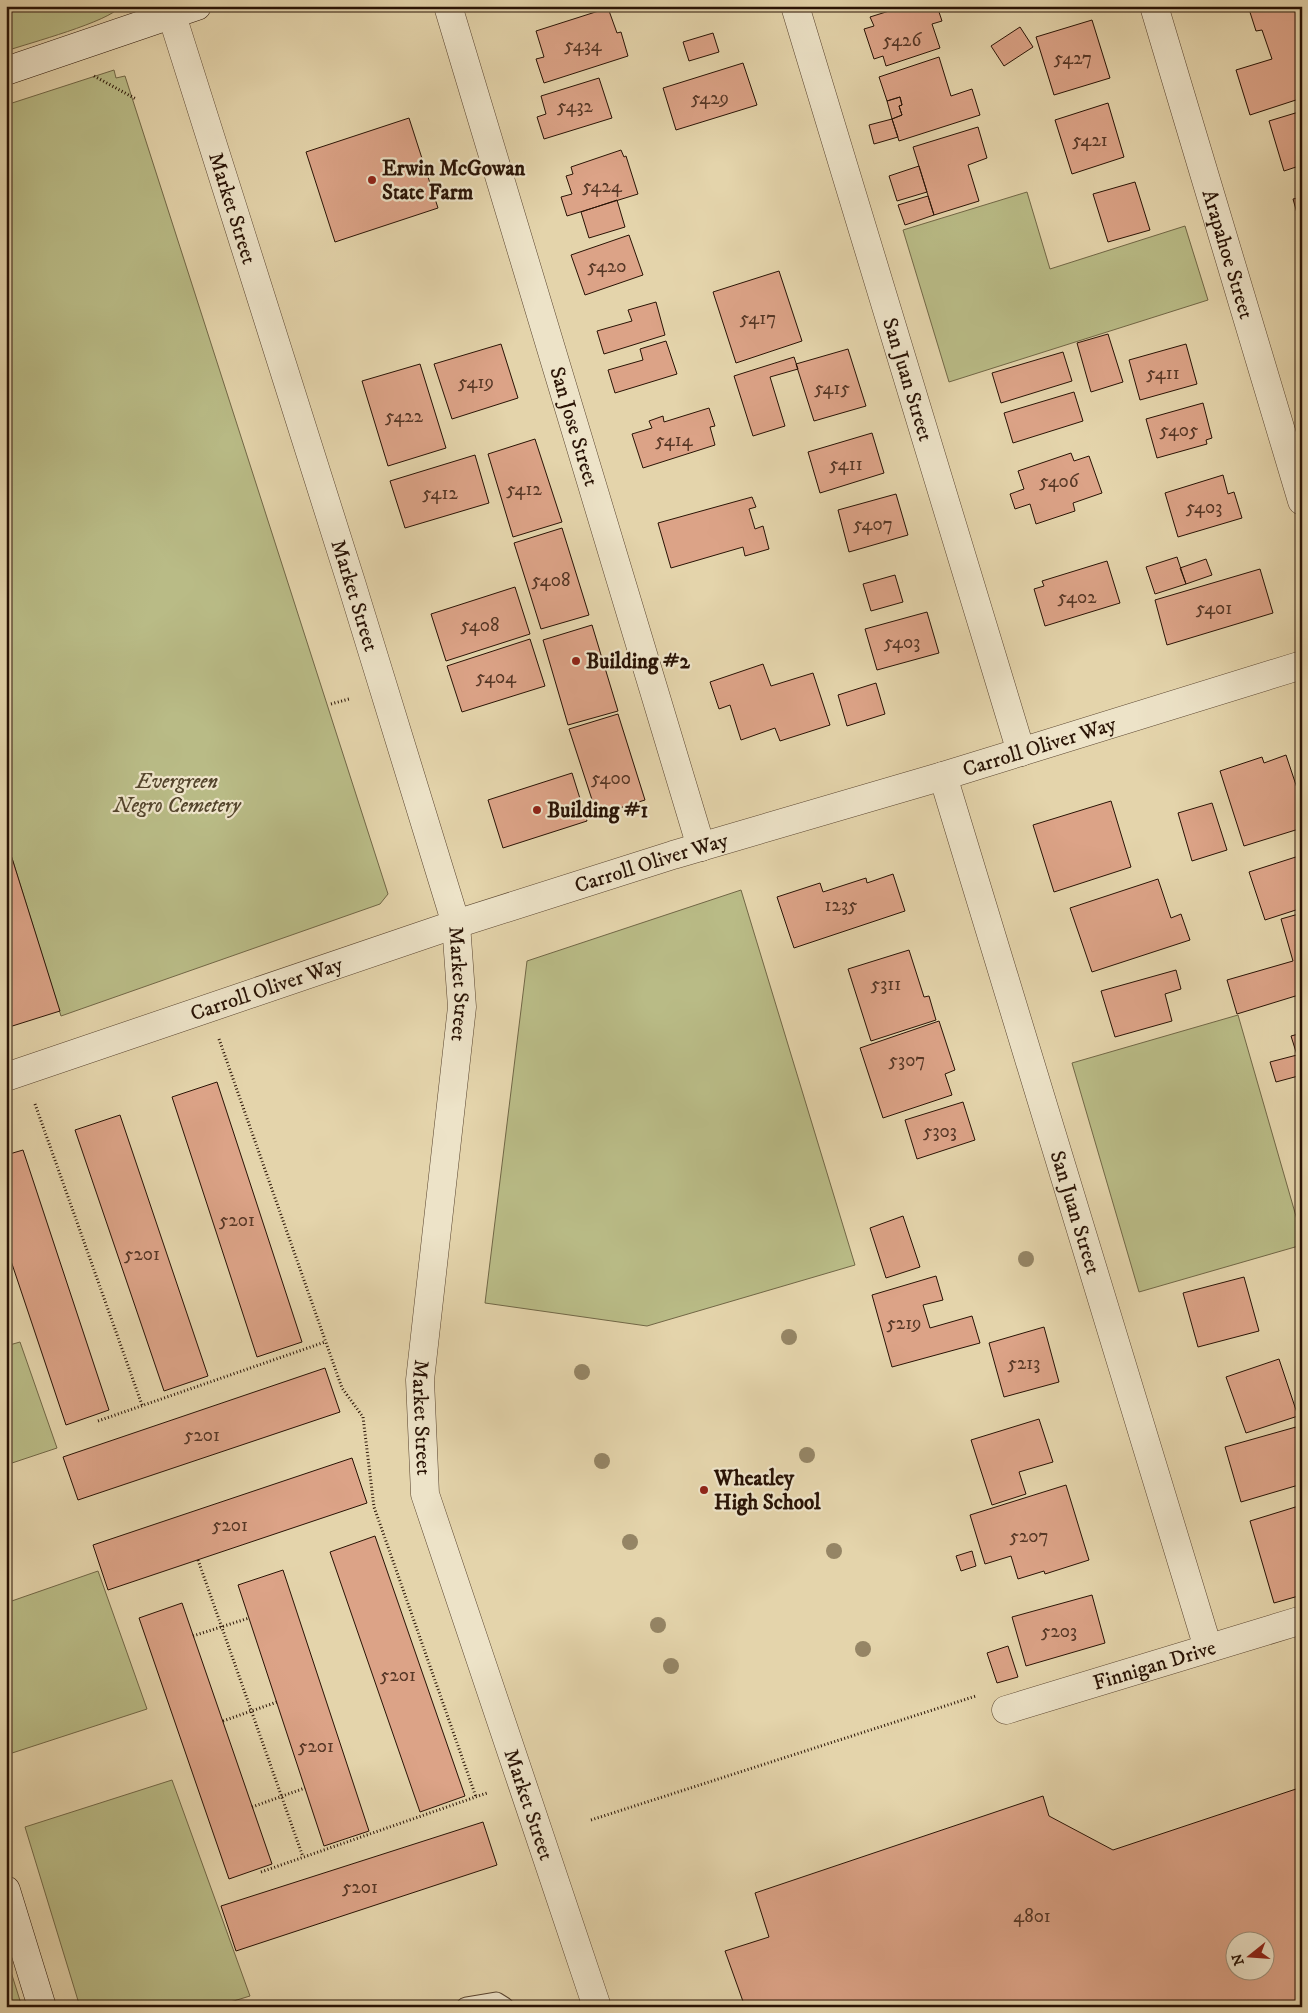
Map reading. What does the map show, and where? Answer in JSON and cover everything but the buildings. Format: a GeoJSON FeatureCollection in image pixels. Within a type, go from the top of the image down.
{"type":"FeatureCollection","features":[{"type":"Feature","properties":{"kind":"street","name":"San Jose Street"},"geometry":{"type":"LineString","coordinates":[[448,6],[701,847]]}},
{"type":"Feature","properties":{"kind":"street","name":"San Juan Street"},"geometry":{"type":"LineString","coordinates":[[795,6],[1021,752]]}},
{"type":"Feature","properties":{"kind":"street","name":"Arapahoe Street"},"geometry":{"type":"LineString","coordinates":[[1154,6],[1302,501]]}},
{"type":"Feature","properties":{"kind":"street"},"geometry":{"type":"LineString","coordinates":[[6,71],[179,9]]}},
{"type":"Feature","properties":{"kind":"street","name":"Market Street"},"geometry":{"type":"LineString","coordinates":[[179,9],[456,924],[462,1007],[420,1380],[425,1494],[597,2007]]}},
{"type":"Feature","properties":{"kind":"street","name":"Carroll Oliver Way"},"geometry":{"type":"LineString","coordinates":[[6,1077],[456,924],[701,847],[943,776],[1302,665]]}},
{"type":"Feature","properties":{"kind":"street","name":"San Juan Street"},"geometry":{"type":"LineString","coordinates":[[943,776],[1208,1648]]}},
{"type":"Feature","properties":{"kind":"street","name":"Finnigan Drive"},"geometry":{"type":"LineString","coordinates":[[1006,1710],[1302,1620]]}},
{"type":"Feature","properties":{"kind":"street"},"geometry":{"type":"LineString","coordinates":[[6,1890],[42,2007]]}},
{"type":"Feature","properties":{"kind":"lane"},"geometry":{"type":"LineString","coordinates":[[466,2007],[496,2002],[504,2007]]}},
{"type":"Feature","properties":{"kind":"path"},"geometry":{"type":"LineString","coordinates":[[89,73],[136,99]]}},
{"type":"Feature","properties":{"kind":"path"},"geometry":{"type":"LineString","coordinates":[[331,704],[349,699]]}},
{"type":"Feature","properties":{"kind":"path"},"geometry":{"type":"LineString","coordinates":[[218,1039],[342,1388],[363,1417],[374,1507],[476,1797]]}},
{"type":"Feature","properties":{"kind":"path"},"geometry":{"type":"LineString","coordinates":[[35,1104],[142,1406]]}},
{"type":"Feature","properties":{"kind":"path"},"geometry":{"type":"LineString","coordinates":[[98,1420],[325,1342]]}},
{"type":"Feature","properties":{"kind":"path"},"geometry":{"type":"LineString","coordinates":[[198,1560],[303,1857]]}},
{"type":"Feature","properties":{"kind":"path"},"geometry":{"type":"LineString","coordinates":[[193,1636],[249,1618]]}},
{"type":"Feature","properties":{"kind":"path"},"geometry":{"type":"LineString","coordinates":[[591,1820],[979,1695]]}},
{"type":"Feature","properties":{"kind":"path"},"geometry":{"type":"LineString","coordinates":[[223,1721],[277,1702]]}},
{"type":"Feature","properties":{"kind":"path"},"geometry":{"type":"LineString","coordinates":[[252,1807],[305,1788]]}},
{"type":"Feature","properties":{"kind":"path"},"geometry":{"type":"LineString","coordinates":[[261,1872],[487,1793]]}},
{"type":"Feature","properties":{"kind":"green space"},"geometry":{"type":"Polygon","coordinates":[[[6,6],[121,6],[101,19],[6,51],[6,6]]]}},
{"type":"Feature","properties":{"kind":"green space","name":"Evergreen Negro Cemetery"},"geometry":{"type":"Polygon","coordinates":[[[114,70],[116,78],[125,76],[388,894],[380,904],[61,1016],[6,839],[6,105],[114,70]]]}},
{"type":"Feature","properties":{"kind":"green space"},"geometry":{"type":"Polygon","coordinates":[[[1027,192],[1050,269],[1185,226],[1208,300],[949,382],[903,230],[1027,192]]]}},
{"type":"Feature","properties":{"kind":"green space"},"geometry":{"type":"Polygon","coordinates":[[[741,890],[855,1265],[647,1326],[485,1303],[527,961],[741,890]]]}},
{"type":"Feature","properties":{"kind":"green space"},"geometry":{"type":"Polygon","coordinates":[[[1238,1015],[1302,1237],[1302,1245],[1139,1292],[1072,1063],[1238,1015]]]}},
{"type":"Feature","properties":{"kind":"green space"},"geometry":{"type":"Polygon","coordinates":[[[20,1342],[57,1448],[6,1465],[6,1346],[20,1342]]]}},
{"type":"Feature","properties":{"kind":"green space"},"geometry":{"type":"Polygon","coordinates":[[[98,1571],[147,1709],[6,1755],[6,1603],[98,1571]]]}},
{"type":"Feature","properties":{"kind":"green space"},"geometry":{"type":"Polygon","coordinates":[[[172,1780],[250,1996],[214,2007],[80,2007],[25,1827],[172,1780]]]}},
{"type":"Feature","properties":{"kind":"green space"},"geometry":{"type":"Polygon","coordinates":[[[6,1956],[22,2007],[6,2007],[6,1956]]]}},
{"type":"Feature","properties":{"kind":"place","name":"Erwin McGowan State Farm"},"geometry":{"type":"Point","coordinates":[372,180]}},
{"type":"Feature","properties":{"kind":"place","name":"Building #2"},"geometry":{"type":"Point","coordinates":[576,661]}},
{"type":"Feature","properties":{"kind":"place","name":"Building #1"},"geometry":{"type":"Point","coordinates":[537,810]}},
{"type":"Feature","properties":{"kind":"place","name":"Wheatley High School"},"geometry":{"type":"Point","coordinates":[704,1490]}}]}
